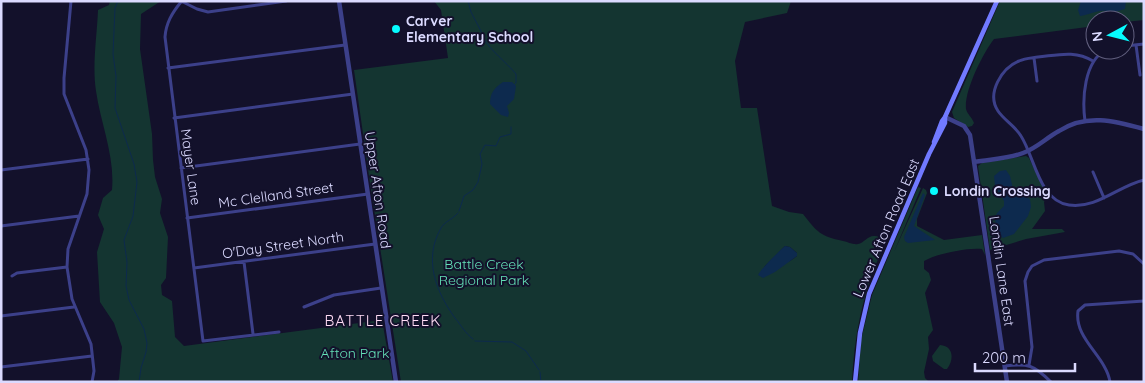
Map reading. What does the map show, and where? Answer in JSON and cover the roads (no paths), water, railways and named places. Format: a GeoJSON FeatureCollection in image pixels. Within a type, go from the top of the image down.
{"type":"FeatureCollection","features":[{"type":"Feature","properties":{"kind":"main road","name":"Lower Afton Road East"},"geometry":{"type":"LineString","coordinates":[[855,382],[860,333],[869,294],[934,144],[942,121],[997,1]]}},
{"type":"Feature","properties":{"kind":"street"},"geometry":{"type":"LineString","coordinates":[[71,1],[64,94],[88,159],[88,186],[68,249],[68,267],[74,306],[91,344],[94,371],[92,382]]}},
{"type":"Feature","properties":{"kind":"street"},"geometry":{"type":"LineString","coordinates":[[183,2],[198,10],[208,12],[286,1]]}},
{"type":"Feature","properties":{"kind":"street","name":"Upper Afton Road"},"geometry":{"type":"LineString","coordinates":[[339,1],[396,382]]}},
{"type":"Feature","properties":{"kind":"street","name":"Mayer Lane"},"geometry":{"type":"LineString","coordinates":[[183,2],[174,11],[167,25],[165,44],[203,341],[253,334]]}},
{"type":"Feature","properties":{"kind":"street"},"geometry":{"type":"LineString","coordinates":[[1140,75],[1136,45],[1144,44]]}},
{"type":"Feature","properties":{"kind":"street"},"geometry":{"type":"LineString","coordinates":[[168,68],[345,45]]}},
{"type":"Feature","properties":{"kind":"street"},"geometry":{"type":"LineString","coordinates":[[1085,120],[1084,96],[1093,61],[1084,56],[1072,53],[1022,60],[1008,68],[999,79],[994,96],[998,111],[1019,133],[1045,189],[1056,200],[1072,205],[1091,203],[1125,186],[1144,180]]}},
{"type":"Feature","properties":{"kind":"street"},"geometry":{"type":"LineString","coordinates":[[1034,58],[1037,81]]}},
{"type":"Feature","properties":{"kind":"street"},"geometry":{"type":"LineString","coordinates":[[174,118],[353,94]]}},
{"type":"Feature","properties":{"kind":"street","name":"Londin Lane East"},"geometry":{"type":"LineString","coordinates":[[945,118],[964,126],[969,132],[1007,382]]}},
{"type":"Feature","properties":{"kind":"street"},"geometry":{"type":"LineString","coordinates":[[974,162],[1013,156],[1028,151],[1064,128],[1085,120],[1111,120],[1144,128]]}},
{"type":"Feature","properties":{"kind":"street"},"geometry":{"type":"LineString","coordinates":[[181,168],[360,144]]}},
{"type":"Feature","properties":{"kind":"street"},"geometry":{"type":"LineString","coordinates":[[1,170],[88,159]]}},
{"type":"Feature","properties":{"kind":"street"},"geometry":{"type":"LineString","coordinates":[[1093,172],[1104,198]]}},
{"type":"Feature","properties":{"kind":"street","name":"Mc Clelland Street"},"geometry":{"type":"LineString","coordinates":[[187,218],[368,194]]}},
{"type":"Feature","properties":{"kind":"street"},"geometry":{"type":"LineString","coordinates":[[1,226],[79,216]]}},
{"type":"Feature","properties":{"kind":"street","name":"O'Day Street North"},"geometry":{"type":"LineString","coordinates":[[194,268],[375,244]]}},
{"type":"Feature","properties":{"kind":"street"},"geometry":{"type":"LineString","coordinates":[[1029,365],[1032,345],[1025,283],[1028,272],[1034,264],[1044,260],[1116,251],[1131,254],[1144,264]]}},
{"type":"Feature","properties":{"kind":"street"},"geometry":{"type":"LineString","coordinates":[[244,262],[253,334],[279,332]]}},
{"type":"Feature","properties":{"kind":"street"},"geometry":{"type":"LineString","coordinates":[[12,276],[17,273],[68,267]]}},
{"type":"Feature","properties":{"kind":"street"},"geometry":{"type":"LineString","coordinates":[[304,307],[334,295],[382,288]]}},
{"type":"Feature","properties":{"kind":"street"},"geometry":{"type":"LineString","coordinates":[[1110,382],[1106,369],[1080,330],[1078,311],[1085,306],[1144,301]]}},
{"type":"Feature","properties":{"kind":"street"},"geometry":{"type":"LineString","coordinates":[[1,316],[74,306]]}},
{"type":"Feature","properties":{"kind":"street"},"geometry":{"type":"LineString","coordinates":[[1,367],[92,356]]}},
{"type":"Feature","properties":{"kind":"street"},"geometry":{"type":"LineString","coordinates":[[1005,366],[1029,365],[1040,371],[1051,382]]}},
{"type":"Feature","properties":{"kind":"water"},"geometry":{"type":"Polygon","coordinates":[[[1081,1],[1126,1],[1125,9],[1122,10],[1085,10],[1085,15],[1080,16],[1078,10],[1081,1]]]}},
{"type":"Feature","properties":{"kind":"water"},"geometry":{"type":"Polygon","coordinates":[[[503,82],[512,82],[516,86],[514,99],[507,106],[508,117],[501,115],[490,104],[493,91],[503,82]]]}},
{"type":"Feature","properties":{"kind":"water"},"geometry":{"type":"Polygon","coordinates":[[[1006,170],[1010,176],[1014,193],[1030,199],[1031,207],[1028,216],[1014,234],[1003,238],[997,233],[995,218],[1004,206],[1004,201],[995,186],[994,176],[1000,171],[1006,170]]]}},
{"type":"Feature","properties":{"kind":"water"},"geometry":{"type":"Polygon","coordinates":[[[923,193],[925,195],[914,226],[935,240],[908,243],[904,237],[923,193]]]}},
{"type":"Feature","properties":{"kind":"water"},"geometry":{"type":"Polygon","coordinates":[[[785,246],[790,247],[797,253],[797,256],[763,278],[758,275],[766,265],[785,246]]]}},
{"type":"Feature","properties":{"kind":"waterway","name":"BATTLE CREEK"},"geometry":{"type":"LineString","coordinates":[[118,1],[115,8],[113,54],[116,76],[115,108],[134,164],[137,182],[133,216],[124,240],[127,262],[126,286],[129,300],[144,329],[147,343],[139,382]]}},
{"type":"Feature","properties":{"kind":"waterway"},"geometry":{"type":"LineString","coordinates":[[468,1],[471,12],[482,33]]}},
{"type":"Feature","properties":{"kind":"waterway"},"geometry":{"type":"LineString","coordinates":[[483,38],[490,48],[516,74],[516,83],[514,85]]}},
{"type":"Feature","properties":{"kind":"waterway"},"geometry":{"type":"LineString","coordinates":[[459,211],[464,196],[473,190],[478,182],[482,164],[480,154],[485,145],[496,146],[500,137],[511,134],[511,127]]}},
{"type":"Feature","properties":{"kind":"waterway"},"geometry":{"type":"LineString","coordinates":[[458,213],[444,224],[436,240],[433,251],[434,275],[437,286],[448,308],[465,332],[473,339]]}},
{"type":"Feature","properties":{"kind":"waterway"},"geometry":{"type":"LineString","coordinates":[[475,341],[512,342],[526,351],[539,370]]}},
{"type":"Feature","properties":{"kind":"waterway"},"geometry":{"type":"LineString","coordinates":[[540,372],[541,382]]}},
{"type":"Feature","properties":{"kind":"place","name":"Carver Elementary School"},"geometry":{"type":"Point","coordinates":[396,29]}},
{"type":"Feature","properties":{"kind":"place","name":"Londin Crossing"},"geometry":{"type":"Point","coordinates":[934,191]}},
{"type":"Feature","properties":{"kind":"district","name":"BATTLE CREEK"},"geometry":{"type":"Point","coordinates":[383,321]}},
{"type":"Feature","properties":{"kind":"park label","name":"Battle Creek Regional Park"},"geometry":{"type":"Point","coordinates":[484,272]}},
{"type":"Feature","properties":{"kind":"park label","name":"Afton Park"},"geometry":{"type":"Point","coordinates":[355,353]}}]}
